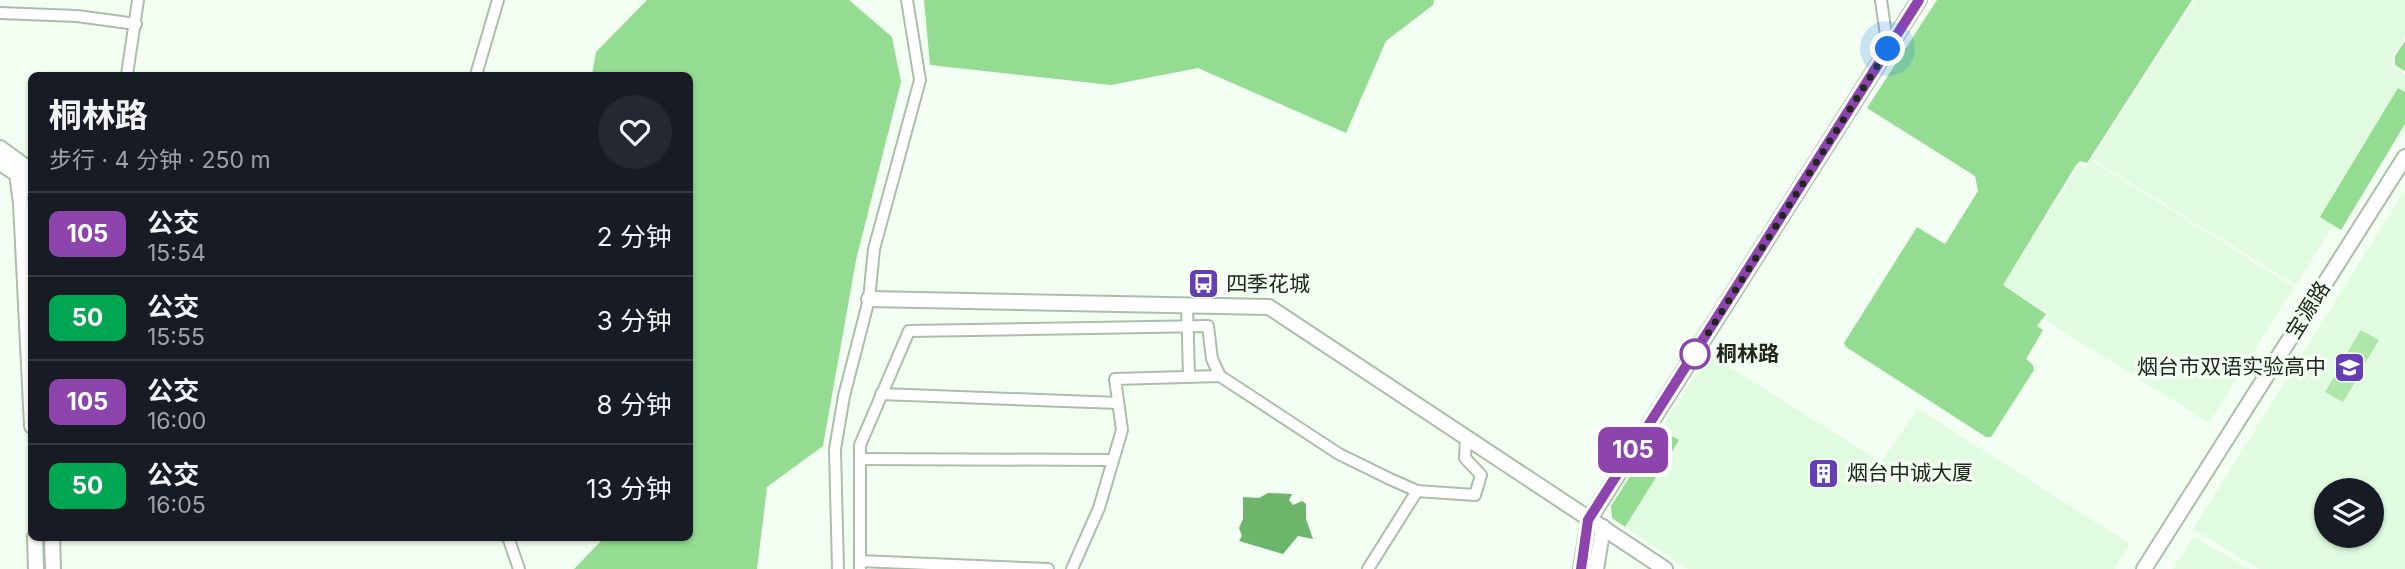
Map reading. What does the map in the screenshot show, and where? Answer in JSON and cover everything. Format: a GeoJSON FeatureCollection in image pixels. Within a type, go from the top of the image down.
{"type":"FeatureCollection","features":[{"type":"Feature","properties":{"kind":"street"},"geometry":{"type":"LineString","coordinates":[[128,72],[138,0]]}},
{"type":"Feature","properties":{"kind":"street"},"geometry":{"type":"LineString","coordinates":[[476,72],[498,0]]}},
{"type":"Feature","properties":{"kind":"street"},"geometry":{"type":"LineString","coordinates":[[838,569],[835,449],[869,299],[874,249],[920,80],[907,0]]}},
{"type":"Feature","properties":{"kind":"street"},"geometry":{"type":"LineString","coordinates":[[1881,0],[1888,49]]}},
{"type":"Feature","properties":{"kind":"street"},"geometry":{"type":"LineString","coordinates":[[1581,569],[1588,520],[1919,0]]}},
{"type":"Feature","properties":{"kind":"street"},"geometry":{"type":"LineString","coordinates":[[0,13],[76,16],[136,24]]}},
{"type":"Feature","properties":{"kind":"street"},"geometry":{"type":"LineString","coordinates":[[0,149],[22,171],[28,183]]}},
{"type":"Feature","properties":{"kind":"street","name":"宝源路"},"geometry":{"type":"LineString","coordinates":[[2144,569],[2405,157]]}},
{"type":"Feature","properties":{"kind":"street"},"geometry":{"type":"LineString","coordinates":[[0,163],[22,171]]}},
{"type":"Feature","properties":{"kind":"street"},"geometry":{"type":"LineString","coordinates":[[22,171],[28,311]]}},
{"type":"Feature","properties":{"kind":"street"},"geometry":{"type":"LineString","coordinates":[[869,299],[1269,307],[1665,569]]}},
{"type":"Feature","properties":{"kind":"street"},"geometry":{"type":"LineString","coordinates":[[1186,305],[1189,375]]}},
{"type":"Feature","properties":{"kind":"street"},"geometry":{"type":"LineString","coordinates":[[1048,569],[860,565],[860,445],[909,331],[1208,326],[1212,359],[1220,376]]}},
{"type":"Feature","properties":{"kind":"street"},"geometry":{"type":"LineString","coordinates":[[1072,569],[1099,508],[1122,430],[1115,379],[1220,376],[1339,454],[1417,491],[1475,495],[1480,475],[1465,458],[1466,438]]}},
{"type":"Feature","properties":{"kind":"street"},"geometry":{"type":"LineString","coordinates":[[881,394],[1118,403]]}},
{"type":"Feature","properties":{"kind":"street"},"geometry":{"type":"LineString","coordinates":[[860,458],[1112,460]]}},
{"type":"Feature","properties":{"kind":"street"},"geometry":{"type":"LineString","coordinates":[[1368,569],[1417,491]]}},
{"type":"Feature","properties":{"kind":"street"},"geometry":{"type":"LineString","coordinates":[[1596,569],[1603,527]]}},
{"type":"Feature","properties":{"kind":"street"},"geometry":{"type":"LineString","coordinates":[[35,541],[36,569]]}},
{"type":"Feature","properties":{"kind":"street"},"geometry":{"type":"LineString","coordinates":[[52,541],[53,569]]}},
{"type":"Feature","properties":{"kind":"street"},"geometry":{"type":"LineString","coordinates":[[509,541],[519,569]]}},
{"type":"Feature","properties":{"kind":"shaded area"},"geometry":{"type":"Polygon","coordinates":[[[647,0],[849,0],[892,37],[901,82],[856,260],[823,446],[767,487],[757,569],[574,569],[601,541],[693,541],[693,72],[593,72],[596,52],[647,0]]]}},
{"type":"Feature","properties":{"kind":"shaded area"},"geometry":{"type":"Polygon","coordinates":[[[924,0],[1434,0],[1433,5],[1386,41],[1346,133],[1198,68],[1111,85],[930,65],[924,0]]]}},
{"type":"Feature","properties":{"kind":"shaded area"},"geometry":{"type":"Polygon","coordinates":[[[1937,0],[2192,0],[2087,163],[2080,161],[2076,165],[2003,285],[2046,314],[2037,326],[2043,330],[2026,359],[2033,365],[2034,370],[1991,437],[1986,437],[1846,347],[1844,343],[1917,227],[1945,244],[1978,191],[1975,176],[1867,108],[1937,0]]]}},
{"type":"Feature","properties":{"kind":"shaded area"},"geometry":{"type":"Polygon","coordinates":[[[2195,0],[2405,0],[2405,36],[2393,55],[2392,66],[2405,75],[2405,110],[2296,285],[2092,159],[2195,0]]]}},
{"type":"Feature","properties":{"kind":"shaded area"},"geometry":{"type":"Polygon","coordinates":[[[2405,41],[2405,71],[2395,65],[2395,56],[2405,41]]]}},
{"type":"Feature","properties":{"kind":"shaded area"},"geometry":{"type":"Polygon","coordinates":[[[2398,88],[2405,92],[2405,124],[2341,230],[2320,217],[2398,88]]]}},
{"type":"Feature","properties":{"kind":"shaded area"},"geometry":{"type":"Polygon","coordinates":[[[2091,160],[2294,287],[2209,423],[2046,321],[2050,314],[2003,285],[2080,164],[2086,168],[2091,160]]]}},
{"type":"Feature","properties":{"kind":"shaded area","name":"烟台市双语实验高中"},"geometry":{"type":"Polygon","coordinates":[[[2405,190],[2405,569],[2259,569],[2193,529],[2405,190]]]}},
{"type":"Feature","properties":{"kind":"shaded area"},"geometry":{"type":"Polygon","coordinates":[[[2361,330],[2379,340],[2361,370],[2343,360],[2361,330]]]}},
{"type":"Feature","properties":{"kind":"shaded area"},"geometry":{"type":"Polygon","coordinates":[[[1710,355],[1881,462],[1918,409],[2130,544],[2114,569],[1688,569],[1625,527],[1678,441],[1660,429],[1710,355]]]}},
{"type":"Feature","properties":{"kind":"shaded area"},"geometry":{"type":"Polygon","coordinates":[[[2343,362],[2361,372],[2343,402],[2325,392],[2343,362]]]}},
{"type":"Feature","properties":{"kind":"shaded area"},"geometry":{"type":"Polygon","coordinates":[[[1660,429],[1679,440],[1625,527],[1612,518],[1611,506],[1660,429]]]}},
{"type":"Feature","properties":{"kind":"shaded area"},"geometry":{"type":"Polygon","coordinates":[[[1268,493],[1292,494],[1289,500],[1293,505],[1302,501],[1306,504],[1306,519],[1313,539],[1298,536],[1283,554],[1239,541],[1242,536],[1239,528],[1243,519],[1243,497],[1259,498],[1268,493]]]}},
{"type":"Feature","properties":{"kind":"shaded area"},"geometry":{"type":"Polygon","coordinates":[[[2194,537],[2250,569],[2173,569],[2194,537]]]}},
{"type":"Feature","properties":{"kind":"bus line","name":"105"},"geometry":{"type":"LineString","coordinates":[[1581,569],[1588,520],[1919,0]]}},
{"type":"Feature","properties":{"kind":"place","name":"四季花城"},"geometry":{"type":"Point","coordinates":[1203,284]}},
{"type":"Feature","properties":{"kind":"place","name":"桐林路"},"geometry":{"type":"Point","coordinates":[1695,354]}},
{"type":"Feature","properties":{"kind":"place","name":"烟台市双语实验高中"},"geometry":{"type":"Point","coordinates":[2349,367]}},
{"type":"Feature","properties":{"kind":"place","name":"烟台中诚大厦"},"geometry":{"type":"Point","coordinates":[1824,473]}},
{"type":"Feature","properties":{"kind":"route"},"geometry":{"type":"LineString","coordinates":[[1695,354],[1888,49]]}}]}
